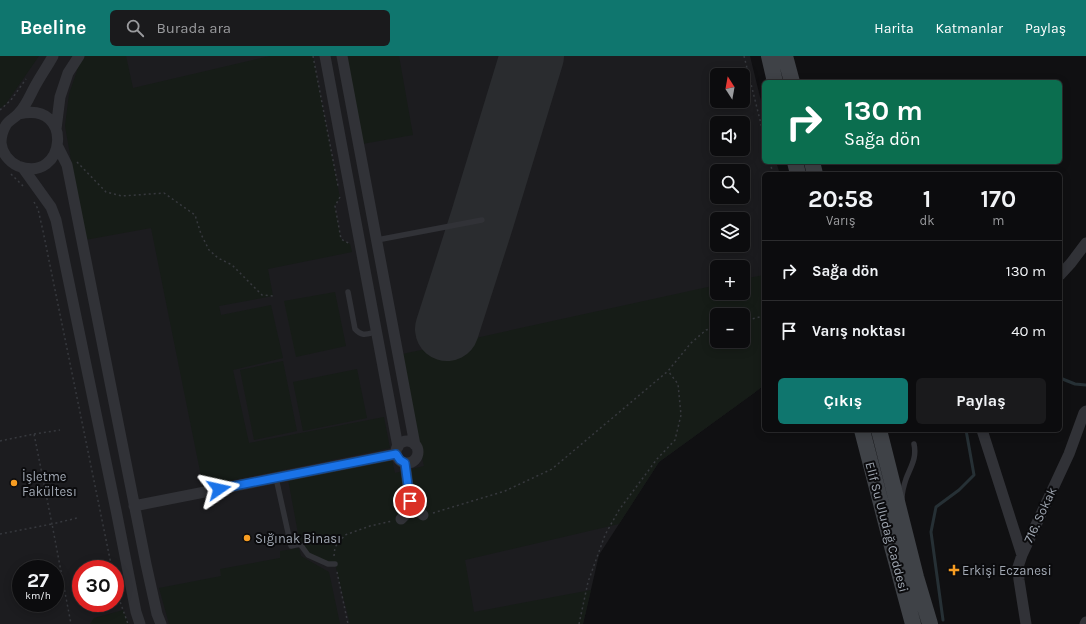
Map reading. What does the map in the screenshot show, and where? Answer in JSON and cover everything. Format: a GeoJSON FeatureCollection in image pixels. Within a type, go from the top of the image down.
{"type":"FeatureCollection","features":[{"type":"Feature","properties":{"kind":"main road"},"geometry":{"type":"LineString","coordinates":[[769,56],[775,80]]}},
{"type":"Feature","properties":{"kind":"main road"},"geometry":{"type":"LineString","coordinates":[[785,56],[791,80]]}},
{"type":"Feature","properties":{"kind":"main road","name":"Elif Su Uludağ Caddesi"},"geometry":{"type":"LineString","coordinates":[[863,432],[913,624]]}},
{"type":"Feature","properties":{"kind":"main road","name":"Elif Su Uludağ Caddesi"},"geometry":{"type":"LineString","coordinates":[[880,432],[916,577],[930,624]]}},
{"type":"Feature","properties":{"kind":"street"},"geometry":{"type":"LineString","coordinates":[[19,114],[53,56]]}},
{"type":"Feature","properties":{"kind":"street"},"geometry":{"type":"LineString","coordinates":[[79,56],[68,73],[60,97],[56,129],[58,147],[66,165],[134,506],[153,596],[161,624]]}},
{"type":"Feature","properties":{"kind":"street"},"geometry":{"type":"LineString","coordinates":[[325,56],[397,450],[400,460],[405,463],[416,458],[418,452],[415,446],[342,56]]}},
{"type":"Feature","properties":{"kind":"street"},"geometry":{"type":"LineString","coordinates":[[56,129],[51,122],[40,114],[27,112],[19,114],[3,127],[1,143],[4,158],[15,165],[32,169],[41,167],[49,162],[58,147]]}},
{"type":"Feature","properties":{"kind":"street"},"geometry":{"type":"LineString","coordinates":[[23,168],[51,207],[56,220],[136,612],[140,624]]}},
{"type":"Feature","properties":{"kind":"street"},"geometry":{"type":"LineString","coordinates":[[360,243],[376,240]]}},
{"type":"Feature","properties":{"kind":"street"},"geometry":{"type":"LineString","coordinates":[[1062,273],[1086,243]]}},
{"type":"Feature","properties":{"kind":"street"},"geometry":{"type":"LineString","coordinates":[[376,332],[393,328]]}},
{"type":"Feature","properties":{"kind":"street","name":"716. Sokak"},"geometry":{"type":"LineString","coordinates":[[1026,624],[1018,567],[1022,555],[1069,454],[1086,411]]}},
{"type":"Feature","properties":{"kind":"street"},"geometry":{"type":"LineString","coordinates":[[98,422],[117,418]]}},
{"type":"Feature","properties":{"kind":"street"},"geometry":{"type":"LineString","coordinates":[[983,432],[1022,555]]}},
{"type":"Feature","properties":{"kind":"street"},"geometry":{"type":"LineString","coordinates":[[397,450],[400,444],[406,442],[410,442],[415,446]]}},
{"type":"Feature","properties":{"kind":"street"},"geometry":{"type":"LineString","coordinates":[[134,506],[276,478],[397,450]]}},
{"type":"Feature","properties":{"kind":"street"},"geometry":{"type":"LineString","coordinates":[[401,519],[406,514],[410,501],[405,463]]}},
{"type":"Feature","properties":{"kind":"street"},"geometry":{"type":"LineString","coordinates":[[410,501],[423,515]]}},
{"type":"Feature","properties":{"kind":"lane"},"geometry":{"type":"LineString","coordinates":[[376,240],[482,220]]}},
{"type":"Feature","properties":{"kind":"lane"},"geometry":{"type":"LineString","coordinates":[[348,292],[355,329],[359,334],[366,335],[376,332]]}},
{"type":"Feature","properties":{"kind":"lane"},"geometry":{"type":"LineString","coordinates":[[900,514],[904,484],[915,457],[916,451],[914,444]]}},
{"type":"Feature","properties":{"kind":"lane"},"geometry":{"type":"LineString","coordinates":[[276,478],[291,546],[300,544],[308,555],[328,564],[335,564]]}},
{"type":"Feature","properties":{"kind":"path"},"geometry":{"type":"LineString","coordinates":[[744,56],[762,128]]}},
{"type":"Feature","properties":{"kind":"path"},"geometry":{"type":"LineString","coordinates":[[0,110],[12,100],[27,78]]}},
{"type":"Feature","properties":{"kind":"path"},"geometry":{"type":"LineString","coordinates":[[63,158],[73,158],[106,192],[122,196],[164,193],[195,215],[201,234],[209,250],[218,258],[232,265],[262,295],[273,296]]}},
{"type":"Feature","properties":{"kind":"path"},"geometry":{"type":"LineString","coordinates":[[10,173],[24,187]]}},
{"type":"Feature","properties":{"kind":"path"},"geometry":{"type":"LineString","coordinates":[[32,198],[38,209],[43,231],[110,560]]}},
{"type":"Feature","properties":{"kind":"path"},"geometry":{"type":"LineString","coordinates":[[750,319],[762,316]]}},
{"type":"Feature","properties":{"kind":"path"},"geometry":{"type":"LineString","coordinates":[[423,515],[506,491],[552,469],[668,371],[691,343],[706,330],[710,329]]}},
{"type":"Feature","properties":{"kind":"path"},"geometry":{"type":"LineString","coordinates":[[579,624],[588,582],[605,535],[629,497],[657,460],[675,440],[681,415],[678,384],[668,371]]}},
{"type":"Feature","properties":{"kind":"path"},"geometry":{"type":"LineString","coordinates":[[0,441],[60,430]]}},
{"type":"Feature","properties":{"kind":"path"},"geometry":{"type":"LineString","coordinates":[[34,434],[70,624]]}},
{"type":"Feature","properties":{"kind":"path"},"geometry":{"type":"LineString","coordinates":[[0,534],[77,518]]}},
{"type":"Feature","properties":{"kind":"path"},"geometry":{"type":"LineString","coordinates":[[348,624],[335,564],[335,547],[345,535],[370,526],[401,519]]}},
{"type":"Feature","properties":{"kind":"path"},"geometry":{"type":"LineString","coordinates":[[124,612],[128,624]]}},
{"type":"Feature","properties":{"kind":"shaded area"},"geometry":{"type":"Polygon","coordinates":[[[0,56],[750,56],[762,105],[762,164],[777,164],[779,172],[762,172],[762,387],[659,462],[599,555],[583,624],[0,624],[0,56]]]}},
{"type":"Feature","properties":{"kind":"shaded area"},"geometry":{"type":"Polygon","coordinates":[[[0,56],[39,56],[5,105],[0,108],[0,56]]]}},
{"type":"Feature","properties":{"kind":"shaded area"},"geometry":{"type":"Polygon","coordinates":[[[85,56],[126,56],[133,88],[270,56],[313,56],[340,198],[335,206],[341,239],[350,244],[352,252],[268,269],[273,296],[219,306],[221,315],[271,305],[283,358],[233,370],[249,443],[384,417],[390,448],[203,486],[151,228],[85,240],[65,126],[69,94],[79,65],[85,56]]]}},
{"type":"Feature","properties":{"kind":"shaded area"},"geometry":{"type":"Polygon","coordinates":[[[346,56],[399,56],[413,135],[362,144],[346,56]]]}},
{"type":"Feature","properties":{"kind":"shaded area"},"geometry":{"type":"Polygon","coordinates":[[[762,275],[762,387],[659,462],[619,524],[465,560],[474,612],[591,590],[583,624],[350,624],[335,564],[312,555],[300,544],[288,479],[392,460],[395,473],[424,466],[398,355],[710,287],[710,300],[750,300],[750,278],[762,275]]]}},
{"type":"Feature","properties":{"kind":"shaded area"},"geometry":{"type":"Polygon","coordinates":[[[335,292],[346,346],[296,357],[284,301],[335,292]]]}},
{"type":"Feature","properties":{"kind":"shaded area"},"geometry":{"type":"Polygon","coordinates":[[[283,361],[297,431],[254,440],[240,370],[283,361]]]}},
{"type":"Feature","properties":{"kind":"shaded area"},"geometry":{"type":"Polygon","coordinates":[[[357,369],[367,418],[303,431],[293,382],[357,369]]]}},
{"type":"Feature","properties":{"kind":"shaded area"},"geometry":{"type":"Polygon","coordinates":[[[299,548],[301,556],[329,572],[340,624],[169,624],[159,588],[221,576],[220,569],[280,558],[280,551],[299,548]]]}},
{"type":"Feature","properties":{"kind":"shaded area"},"geometry":{"type":"Polygon","coordinates":[[[116,612],[124,612],[129,624],[90,624],[94,618],[116,612]]]}},
{"type":"Feature","properties":{"kind":"waterway"},"geometry":{"type":"LineString","coordinates":[[1062,379],[1075,384],[1086,385]]}},
{"type":"Feature","properties":{"kind":"waterway"},"geometry":{"type":"LineString","coordinates":[[943,620],[931,532],[936,507],[959,490],[974,475],[966,432]]}},
{"type":"Feature","properties":{"kind":"runway"},"geometry":{"type":"LineString","coordinates":[[447,329],[532,56]]}},
{"type":"Feature","properties":{"kind":"place","name":"İşletme Fakültesı"},"geometry":{"type":"Point","coordinates":[14,483]}},
{"type":"Feature","properties":{"kind":"place","name":"Sığınak Binası"},"geometry":{"type":"Point","coordinates":[247,538]}},
{"type":"Feature","properties":{"kind":"place","name":"Erkişi Eczanesi"},"geometry":{"type":"Point","coordinates":[954,570]}},
{"type":"Feature","properties":{"kind":"route"},"geometry":{"type":"LineString","coordinates":[[219,489],[396,454],[398,458],[405,463],[410,501]]}}]}
